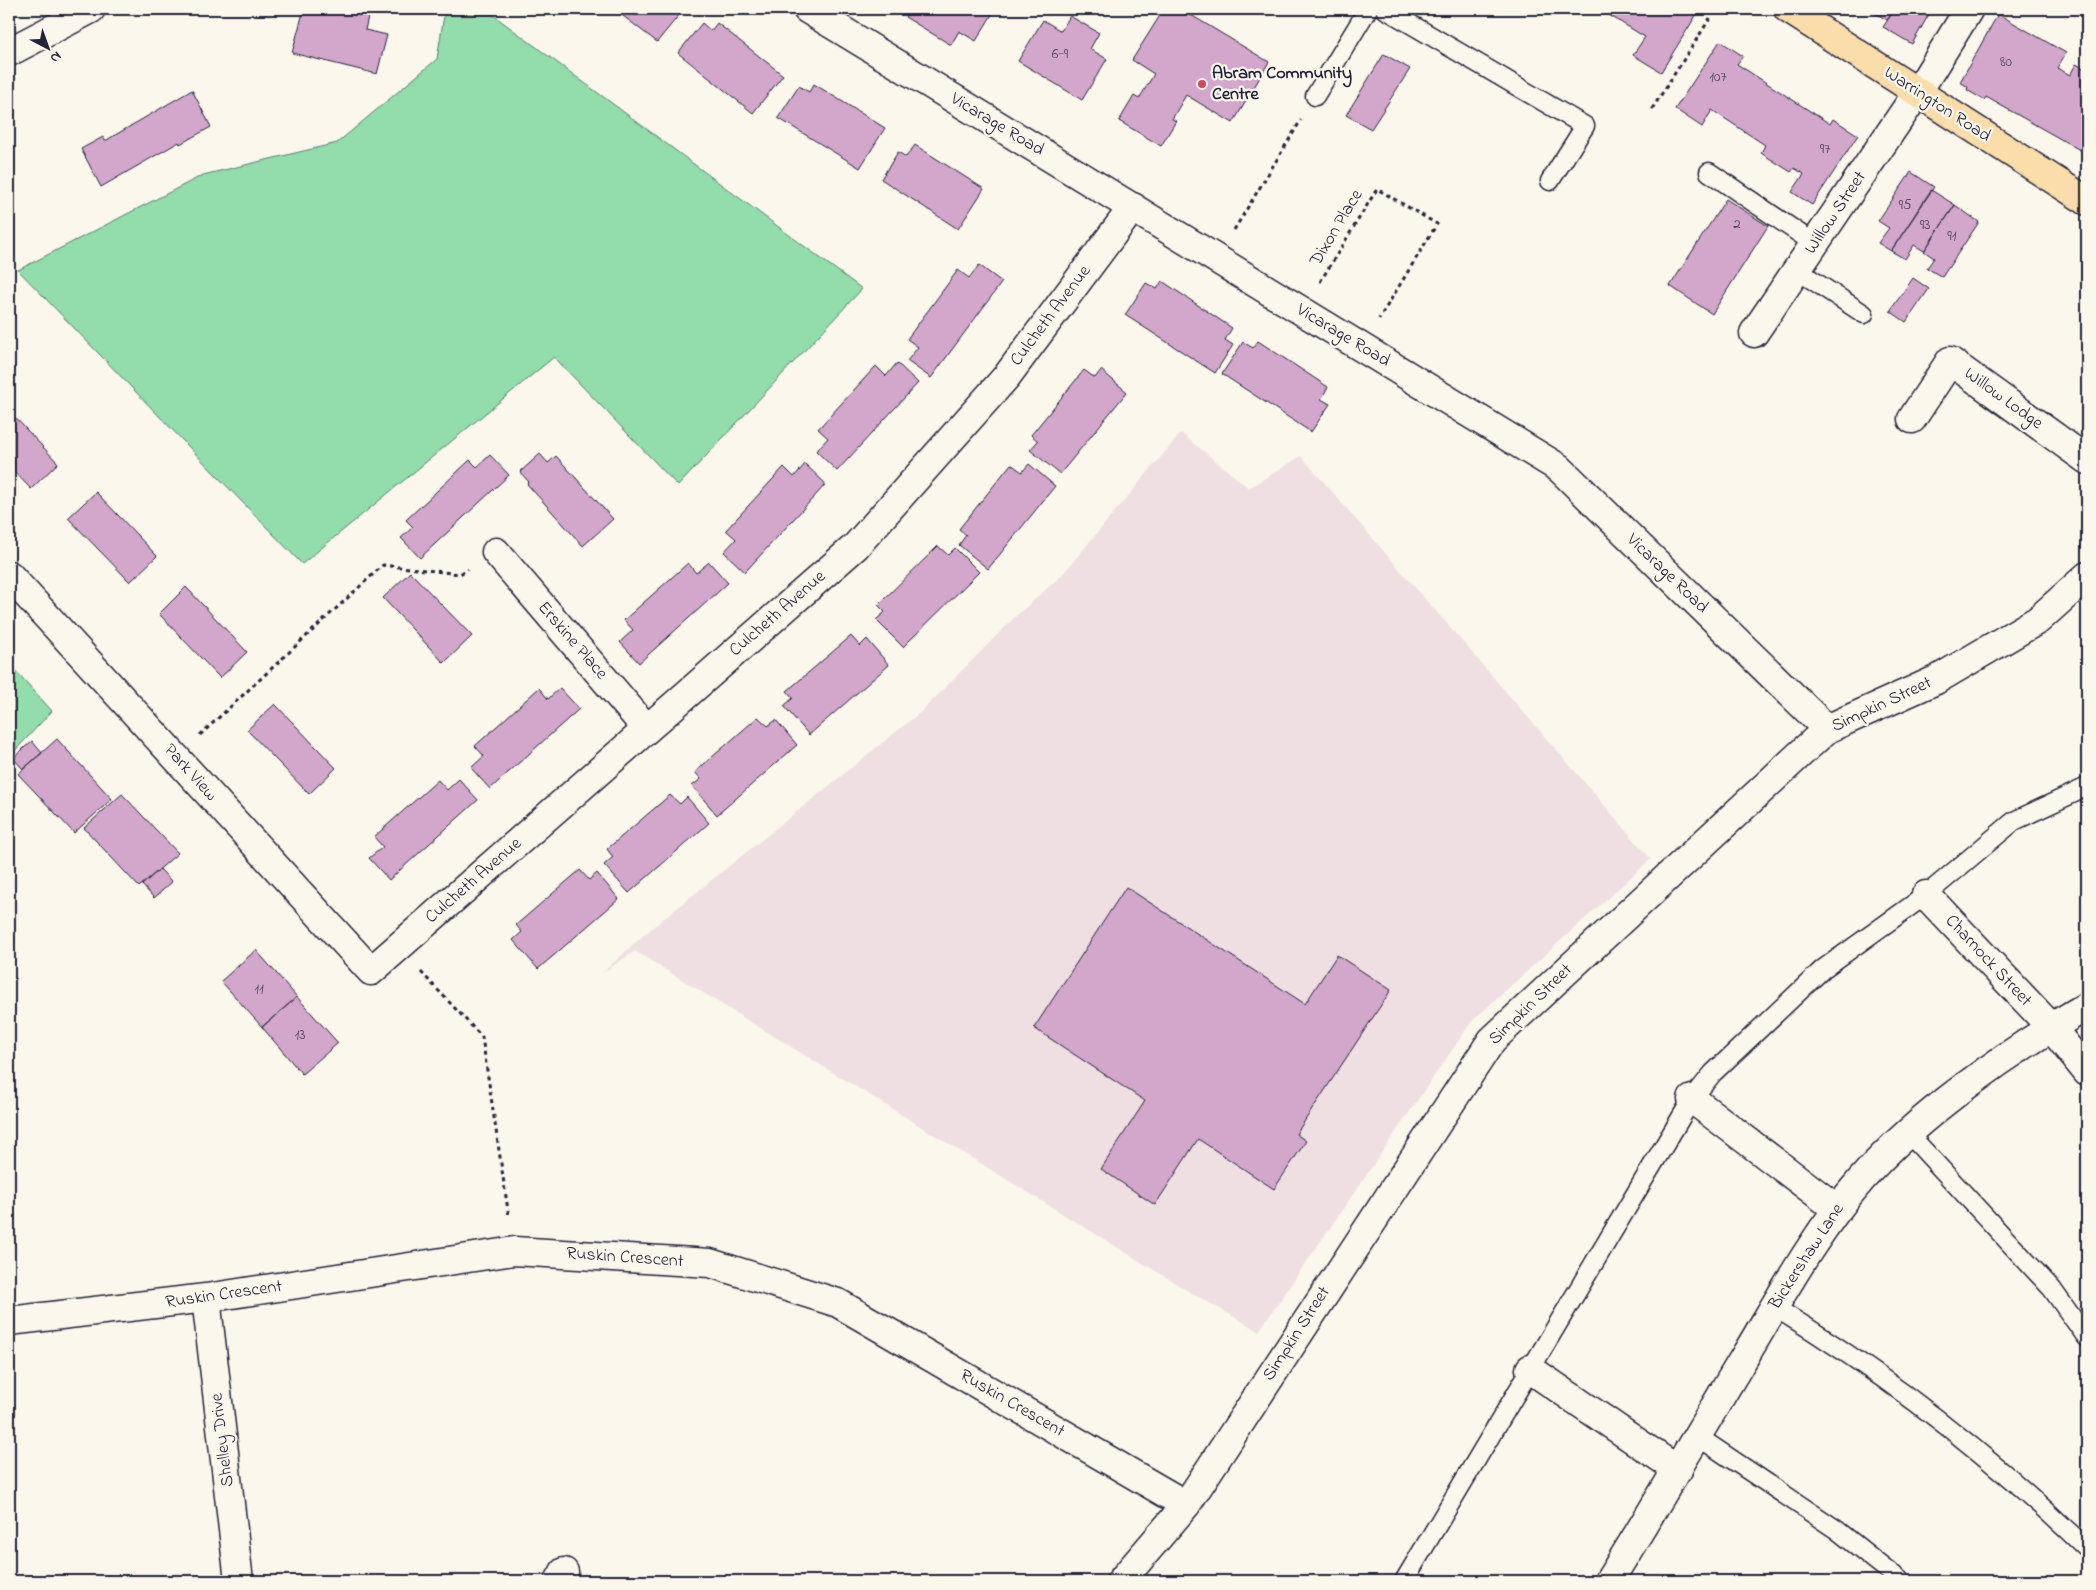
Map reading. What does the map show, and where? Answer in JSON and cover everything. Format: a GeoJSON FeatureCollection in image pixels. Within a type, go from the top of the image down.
{"type":"FeatureCollection","features":[{"type":"Feature","properties":{"kind":"main road","name":"Warrington Road"},"geometry":{"type":"LineString","coordinates":[[1788,9],[2087,201]]}},
{"type":"Feature","properties":{"kind":"street"},"geometry":{"type":"LineString","coordinates":[[9,52],[91,9]]}},
{"type":"Feature","properties":{"kind":"street","name":"Vicarage Road"},"geometry":{"type":"LineString","coordinates":[[807,9],[1559,468],[1827,729]]}},
{"type":"Feature","properties":{"kind":"street","name":"Willow Street"},"geometry":{"type":"LineString","coordinates":[[1754,333],[1918,93],[1969,9]]}},
{"type":"Feature","properties":{"kind":"street","name":"Culcheth Avenue"},"geometry":{"type":"LineString","coordinates":[[371,971],[856,546],[1007,376],[1133,207]]}},
{"type":"Feature","properties":{"kind":"street","name":"Willow Lodge"},"geometry":{"type":"LineString","coordinates":[[1912,419],[1950,361],[2087,460]]}},
{"type":"Feature","properties":{"kind":"street","name":"Erskine Place"},"geometry":{"type":"LineString","coordinates":[[496,552],[647,729]]}},
{"type":"Feature","properties":{"kind":"street","name":"Park View"},"geometry":{"type":"LineString","coordinates":[[9,575],[371,971]]}},
{"type":"Feature","properties":{"kind":"street","name":"Simpkin Street"},"geometry":{"type":"LineString","coordinates":[[1121,1581],[1186,1505],[1492,1040],[1827,729],[1936,680],[2038,620],[2087,576]]}},
{"type":"Feature","properties":{"kind":"street","name":"Charnock Street"},"geometry":{"type":"LineString","coordinates":[[1926,895],[2051,1027],[2087,1072]]}},
{"type":"Feature","properties":{"kind":"street","name":"Bickershaw Lane"},"geometry":{"type":"LineString","coordinates":[[1609,1581],[1678,1470],[1774,1307],[1838,1209],[1862,1179],[1908,1133],[1967,1087],[2051,1027],[2087,1006]]}},
{"type":"Feature","properties":{"kind":"street"},"geometry":{"type":"LineString","coordinates":[[1692,1099],[1838,1209]]}},
{"type":"Feature","properties":{"kind":"street","name":"Ruskin Crescent"},"geometry":{"type":"LineString","coordinates":[[9,1321],[206,1298],[514,1251],[710,1263],[838,1303],[1186,1505]]}},
{"type":"Feature","properties":{"kind":"street","name":"Shelley Drive"},"geometry":{"type":"LineString","coordinates":[[206,1298],[239,1581]]}},
{"type":"Feature","properties":{"kind":"street"},"geometry":{"type":"LineString","coordinates":[[1530,1369],[1678,1470]]}},
{"type":"Feature","properties":{"kind":"lane"},"geometry":{"type":"LineString","coordinates":[[1315,96],[1368,9]]}},
{"type":"Feature","properties":{"kind":"lane"},"geometry":{"type":"LineString","coordinates":[[1385,9],[1585,126],[1550,181]]}},
{"type":"Feature","properties":{"kind":"lane"},"geometry":{"type":"LineString","coordinates":[[1709,172],[1815,244]]}},
{"type":"Feature","properties":{"kind":"lane"},"geometry":{"type":"LineString","coordinates":[[1797,270],[1864,314]]}},
{"type":"Feature","properties":{"kind":"lane"},"geometry":{"type":"LineString","coordinates":[[1404,1581],[1692,1099],[1714,1073],[1823,969],[1926,895],[2014,821],[2087,787]]}},
{"type":"Feature","properties":{"kind":"lane"},"geometry":{"type":"LineString","coordinates":[[1908,1133],[2052,1289],[2087,1338]]}},
{"type":"Feature","properties":{"kind":"lane"},"geometry":{"type":"LineString","coordinates":[[1774,1307],[1850,1354],[1929,1412],[2087,1549]]}},
{"type":"Feature","properties":{"kind":"lane"},"geometry":{"type":"LineString","coordinates":[[1697,1436],[1837,1530],[1901,1581]]}},
{"type":"Feature","properties":{"kind":"path"},"geometry":{"type":"LineString","coordinates":[[1652,109],[1716,9]]}},
{"type":"Feature","properties":{"kind":"path"},"geometry":{"type":"LineString","coordinates":[[1217,259],[1315,96]]}},
{"type":"Feature","properties":{"kind":"path","name":"Dixon Place"},"geometry":{"type":"LineString","coordinates":[[1302,311],[1377,188],[1438,224],[1361,347]]}},
{"type":"Feature","properties":{"kind":"path"},"geometry":{"type":"LineString","coordinates":[[175,757],[383,565],[460,574],[496,552]]}},
{"type":"Feature","properties":{"kind":"path"},"geometry":{"type":"LineString","coordinates":[[398,947],[482,1037],[514,1251]]}},
{"type":"Feature","properties":{"kind":"shaded area"},"geometry":{"type":"Polygon","coordinates":[[[1181,433],[1249,488],[1301,456],[1651,859],[1472,1021],[1259,1331],[1190,1292],[635,951],[601,974],[647,932],[922,711],[1016,616],[1061,576],[1181,433]]]}},
{"type":"Feature","properties":{"kind":"green space"},"geometry":{"type":"Polygon","coordinates":[[[445,9],[485,9],[862,289],[678,486],[554,357],[302,564],[18,270],[203,175],[337,143],[437,59],[445,9]]]}},
{"type":"Feature","properties":{"kind":"green space"},"geometry":{"type":"Polygon","coordinates":[[[9,663],[52,711],[9,757],[9,663]]]}},
{"type":"Feature","properties":{"kind":"building"},"geometry":{"type":"Polygon","coordinates":[[[304,9],[356,9],[369,12],[365,30],[387,35],[377,74],[292,53],[304,9]]]}},
{"type":"Feature","properties":{"kind":"building"},"geometry":{"type":"Polygon","coordinates":[[[614,9],[684,9],[657,42],[614,9]]]}},
{"type":"Feature","properties":{"kind":"building"},"geometry":{"type":"Polygon","coordinates":[[[911,9],[991,9],[994,11],[976,41],[959,31],[951,45],[905,17],[911,9]]]}},
{"type":"Feature","properties":{"kind":"building","name":"Abram Community Centre"},"geometry":{"type":"Polygon","coordinates":[[[1164,9],[1181,9],[1269,62],[1233,123],[1186,95],[1172,119],[1176,121],[1161,146],[1119,121],[1134,96],[1139,99],[1154,74],[1132,60],[1164,9]]]}},
{"type":"Feature","properties":{"kind":"building"},"geometry":{"type":"Polygon","coordinates":[[[1599,9],[1700,9],[1661,72],[1633,55],[1645,37],[1599,9]]]}},
{"type":"Feature","properties":{"kind":"building"},"geometry":{"type":"Polygon","coordinates":[[[1868,9],[1895,9],[1887,20],[1868,9]]]}},
{"type":"Feature","properties":{"kind":"building"},"geometry":{"type":"Polygon","coordinates":[[[1895,9],[1932,9],[1912,44],[1883,27],[1895,9]]]}},
{"type":"Feature","properties":{"kind":"building"},"geometry":{"type":"Polygon","coordinates":[[[1998,14],[2066,53],[2057,68],[2070,75],[2076,64],[2087,70],[2087,154],[1986,97],[1984,100],[1967,90],[1968,87],[1960,82],[1998,14]]]}},
{"type":"Feature","properties":{"kind":"building"},"geometry":{"type":"Polygon","coordinates":[[[1070,16],[1099,33],[1090,49],[1107,59],[1082,100],[1018,61],[1043,20],[1061,31],[1070,16]]]}},
{"type":"Feature","properties":{"kind":"building"},"geometry":{"type":"Polygon","coordinates":[[[702,23],[711,31],[717,23],[783,75],[753,113],[678,53],[702,23]]]}},
{"type":"Feature","properties":{"kind":"building"},"geometry":{"type":"Polygon","coordinates":[[[1720,41],[1743,56],[1737,64],[1830,124],[1833,119],[1858,135],[1812,205],[1792,192],[1804,174],[1794,168],[1791,172],[1761,153],[1765,145],[1712,110],[1702,127],[1675,109],[1720,41]]]}},
{"type":"Feature","properties":{"kind":"building"},"geometry":{"type":"Polygon","coordinates":[[[1384,54],[1410,69],[1371,129],[1346,115],[1384,54]]]}},
{"type":"Feature","properties":{"kind":"building"},"geometry":{"type":"Polygon","coordinates":[[[814,84],[885,128],[860,168],[778,118],[799,86],[809,92],[814,84]]]}},
{"type":"Feature","properties":{"kind":"building"},"geometry":{"type":"Polygon","coordinates":[[[192,90],[211,127],[180,144],[179,142],[101,187],[81,149],[103,137],[105,141],[192,90]]]}},
{"type":"Feature","properties":{"kind":"building"},"geometry":{"type":"Polygon","coordinates":[[[915,145],[984,189],[958,229],[881,179],[898,152],[906,157],[915,145]]]}},
{"type":"Feature","properties":{"kind":"building"},"geometry":{"type":"Polygon","coordinates":[[[1911,172],[1934,187],[1891,251],[1878,243],[1889,228],[1878,221],[1911,172]]]}},
{"type":"Feature","properties":{"kind":"building"},"geometry":{"type":"Polygon","coordinates":[[[1931,190],[1955,205],[1924,251],[1914,245],[1905,259],[1891,251],[1931,190]]]}},
{"type":"Feature","properties":{"kind":"building"},"geometry":{"type":"Polygon","coordinates":[[[1726,199],[1768,226],[1712,314],[1670,286],[1726,199]]]}},
{"type":"Feature","properties":{"kind":"building"},"geometry":{"type":"Polygon","coordinates":[[[1955,205],[1979,222],[1942,277],[1927,268],[1934,258],[1924,251],[1955,205]]]}},
{"type":"Feature","properties":{"kind":"building"},"geometry":{"type":"Polygon","coordinates":[[[979,265],[1002,282],[931,378],[907,361],[918,347],[907,339],[958,270],[969,278],[979,265]]]}},
{"type":"Feature","properties":{"kind":"building"},"geometry":{"type":"Polygon","coordinates":[[[1913,278],[1929,289],[1906,322],[1890,311],[1913,278]]]}},
{"type":"Feature","properties":{"kind":"building"},"geometry":{"type":"Polygon","coordinates":[[[1162,281],[1232,328],[1225,340],[1233,345],[1215,373],[1125,315],[1146,283],[1157,289],[1162,281]]]}},
{"type":"Feature","properties":{"kind":"building"},"geometry":{"type":"Polygon","coordinates":[[[1258,341],[1328,387],[1321,399],[1330,404],[1311,432],[1222,374],[1243,342],[1253,348],[1258,341]]]}},
{"type":"Feature","properties":{"kind":"building"},"geometry":{"type":"Polygon","coordinates":[[[897,363],[918,383],[837,471],[816,451],[828,438],[818,429],[876,366],[886,376],[897,363]]]}},
{"type":"Feature","properties":{"kind":"building"},"geometry":{"type":"Polygon","coordinates":[[[1084,370],[1095,378],[1101,370],[1127,392],[1060,474],[1030,450],[1038,441],[1031,435],[1084,370]]]}},
{"type":"Feature","properties":{"kind":"building"},"geometry":{"type":"Polygon","coordinates":[[[9,411],[58,463],[31,489],[9,466],[9,411]]]}},
{"type":"Feature","properties":{"kind":"building"},"geometry":{"type":"Polygon","coordinates":[[[540,454],[548,463],[556,456],[613,519],[583,546],[527,484],[529,482],[520,472],[540,454]]]}},
{"type":"Feature","properties":{"kind":"building"},"geometry":{"type":"Polygon","coordinates":[[[490,455],[509,475],[420,558],[401,538],[413,527],[406,520],[470,460],[477,467],[490,455]]]}},
{"type":"Feature","properties":{"kind":"building"},"geometry":{"type":"Polygon","coordinates":[[[805,464],[826,484],[745,572],[724,552],[736,539],[726,530],[784,467],[794,477],[805,464]]]}},
{"type":"Feature","properties":{"kind":"building"},"geometry":{"type":"Polygon","coordinates":[[[1011,464],[1022,472],[1029,464],[1055,486],[988,569],[959,545],[966,535],[959,529],[1011,464]]]}},
{"type":"Feature","properties":{"kind":"building"},"geometry":{"type":"Polygon","coordinates":[[[96,492],[157,556],[130,582],[68,518],[96,492]]]}},
{"type":"Feature","properties":{"kind":"building"},"geometry":{"type":"Polygon","coordinates":[[[938,546],[948,555],[955,548],[979,572],[903,647],[876,620],[885,612],[878,605],[938,546]]]}},
{"type":"Feature","properties":{"kind":"building"},"geometry":{"type":"Polygon","coordinates":[[[709,562],[728,583],[639,663],[620,642],[633,630],[624,620],[688,563],[696,573],[709,562]]]}},
{"type":"Feature","properties":{"kind":"building"},"geometry":{"type":"Polygon","coordinates":[[[410,572],[472,636],[444,663],[383,598],[410,572]]]}},
{"type":"Feature","properties":{"kind":"building"},"geometry":{"type":"Polygon","coordinates":[[[186,587],[247,652],[220,678],[159,614],[186,587]]]}},
{"type":"Feature","properties":{"kind":"building"},"geometry":{"type":"Polygon","coordinates":[[[851,636],[860,646],[867,639],[889,665],[809,735],[784,706],[793,698],[787,691],[851,636]]]}},
{"type":"Feature","properties":{"kind":"building"},"geometry":{"type":"Polygon","coordinates":[[[539,688],[548,699],[560,688],[579,709],[490,789],[471,768],[484,756],[475,746],[539,688]]]}},
{"type":"Feature","properties":{"kind":"building"},"geometry":{"type":"Polygon","coordinates":[[[275,704],[336,768],[309,794],[247,730],[275,704]]]}},
{"type":"Feature","properties":{"kind":"building"},"geometry":{"type":"Polygon","coordinates":[[[758,717],[768,726],[776,720],[797,745],[717,815],[692,786],[701,779],[695,772],[758,717]]]}},
{"type":"Feature","properties":{"kind":"building"},"geometry":{"type":"Polygon","coordinates":[[[57,739],[112,799],[74,833],[18,774],[57,739]]]}},
{"type":"Feature","properties":{"kind":"building"},"geometry":{"type":"Polygon","coordinates":[[[32,741],[42,753],[23,769],[13,758],[32,741]]]}},
{"type":"Feature","properties":{"kind":"building"},"geometry":{"type":"Polygon","coordinates":[[[459,779],[478,800],[389,880],[369,858],[383,847],[374,837],[438,780],[447,790],[459,779]]]}},
{"type":"Feature","properties":{"kind":"building"},"geometry":{"type":"Polygon","coordinates":[[[122,794],[178,853],[139,887],[84,828],[122,794]]]}},
{"type":"Feature","properties":{"kind":"building"},"geometry":{"type":"Polygon","coordinates":[[[670,795],[680,804],[687,797],[709,823],[629,893],[604,865],[613,857],[607,849],[670,795]]]}},
{"type":"Feature","properties":{"kind":"building"},"geometry":{"type":"Polygon","coordinates":[[[160,869],[172,882],[154,898],[142,885],[160,869]]]}},
{"type":"Feature","properties":{"kind":"building"},"geometry":{"type":"Polygon","coordinates":[[[580,870],[589,880],[597,873],[619,899],[538,969],[513,940],[522,932],[516,925],[580,870]]]}},
{"type":"Feature","properties":{"kind":"building"},"geometry":{"type":"Polygon","coordinates":[[[1126,887],[1305,1004],[1337,955],[1391,990],[1296,1134],[1306,1141],[1274,1189],[1198,1139],[1155,1205],[1101,1169],[1145,1101],[1034,1028],[1126,887]]]}},
{"type":"Feature","properties":{"kind":"building"},"geometry":{"type":"Polygon","coordinates":[[[256,950],[297,997],[262,1027],[221,981],[256,950]]]}},
{"type":"Feature","properties":{"kind":"building"},"geometry":{"type":"Polygon","coordinates":[[[297,997],[338,1043],[302,1074],[262,1027],[297,997]]]}},
{"type":"Feature","properties":{"kind":"place","name":"Abram Community Centre"},"geometry":{"type":"Point","coordinates":[1202,84]}}]}
